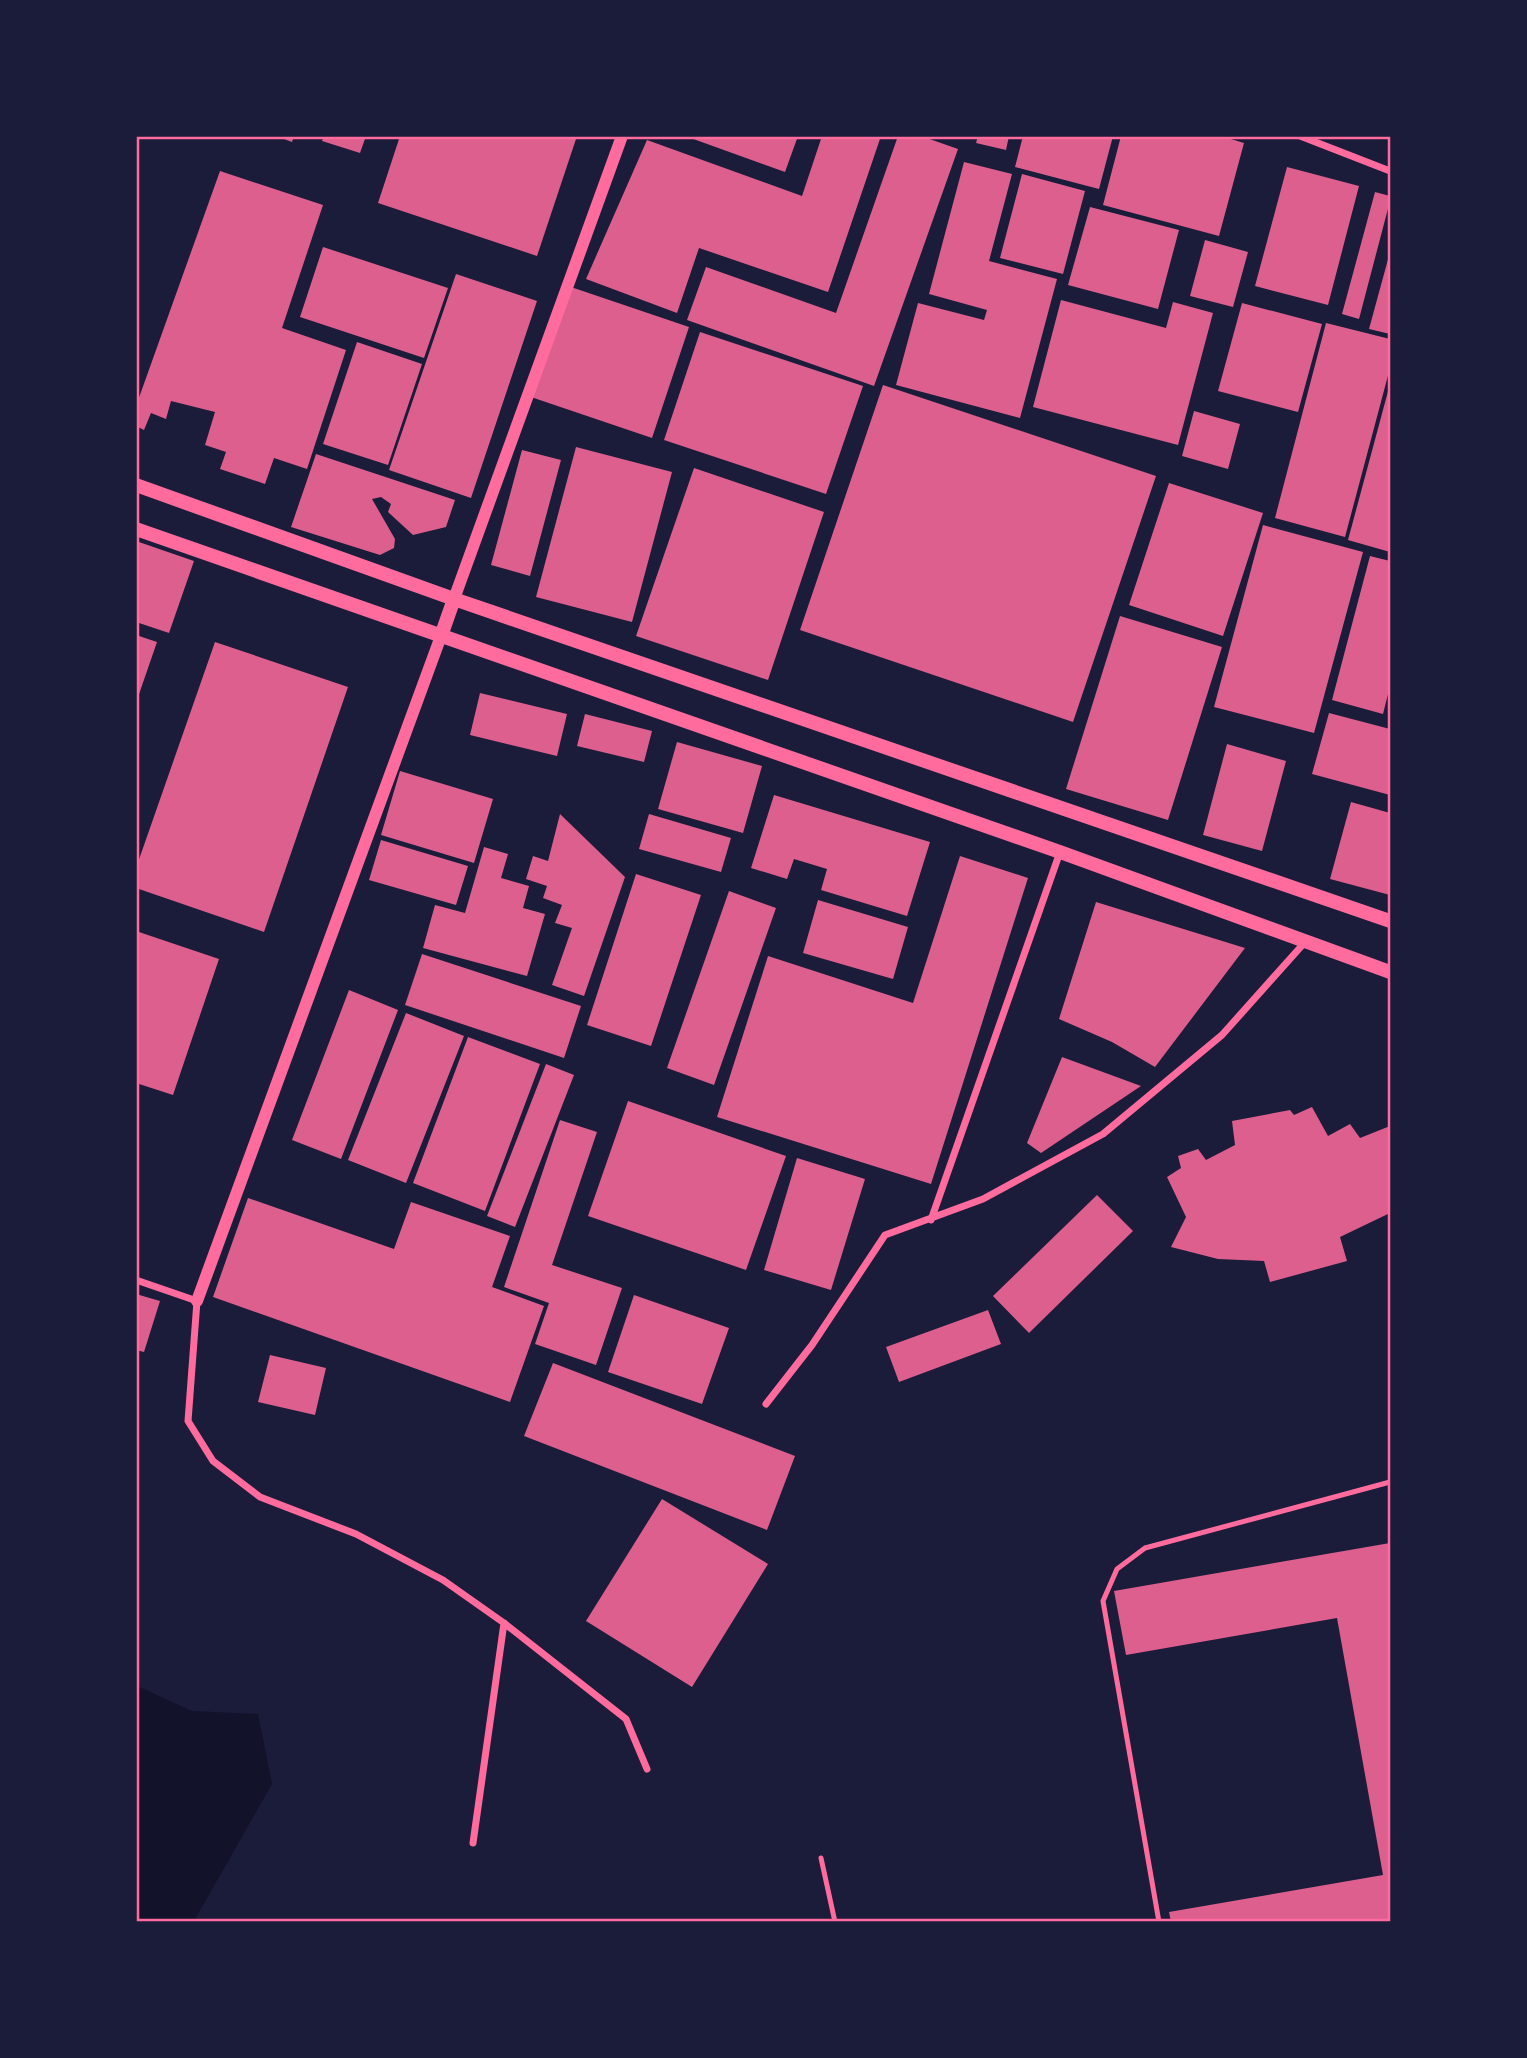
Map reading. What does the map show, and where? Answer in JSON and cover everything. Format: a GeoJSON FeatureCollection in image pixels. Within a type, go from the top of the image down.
{"type":"FeatureCollection","features":[{"type":"Feature","properties":{"kind":"main road"},"geometry":{"type":"LineString","coordinates":[[136,485],[454,599],[1391,921]]}},
{"type":"Feature","properties":{"kind":"main road"},"geometry":{"type":"LineString","coordinates":[[136,528],[1060,852],[1391,972]]}},
{"type":"Feature","properties":{"kind":"main road"},"geometry":{"type":"LineString","coordinates":[[440,636],[454,599]]}},
{"type":"Feature","properties":{"kind":"street"},"geometry":{"type":"LineString","coordinates":[[454,599],[622,136]]}},
{"type":"Feature","properties":{"kind":"street"},"geometry":{"type":"LineString","coordinates":[[1300,136],[1391,171]]}},
{"type":"Feature","properties":{"kind":"street"},"geometry":{"type":"LineString","coordinates":[[440,636],[197,1301],[188,1421],[213,1461],[261,1497],[356,1534],[443,1580],[504,1623],[626,1719],[648,1769]]}},
{"type":"Feature","properties":{"kind":"street"},"geometry":{"type":"LineString","coordinates":[[931,1220],[1060,852]]}},
{"type":"Feature","properties":{"kind":"street"},"geometry":{"type":"LineString","coordinates":[[766,1404],[812,1345],[885,1235],[983,1199],[1103,1134],[1222,1035],[1307,941]]}},
{"type":"Feature","properties":{"kind":"street"},"geometry":{"type":"LineString","coordinates":[[136,1280],[197,1301]]}},
{"type":"Feature","properties":{"kind":"street"},"geometry":{"type":"LineString","coordinates":[[473,1843],[504,1623]]}},
{"type":"Feature","properties":{"kind":"lane"},"geometry":{"type":"LineString","coordinates":[[1159,1922],[1103,1601],[1117,1569],[1145,1548],[1391,1482]]}},
{"type":"Feature","properties":{"kind":"lane"},"geometry":{"type":"LineString","coordinates":[[821,1858],[835,1922]]}},
{"type":"Feature","properties":{"kind":"shaded area"},"geometry":{"type":"Polygon","coordinates":[[[137,1686],[192,1711],[258,1714],[272,1784],[194,1921],[137,1921],[137,1686]]]}},
{"type":"Feature","properties":{"kind":"building"},"geometry":{"type":"Polygon","coordinates":[[[276,136],[294,136],[292,142],[276,136]]]}},
{"type":"Feature","properties":{"kind":"building"},"geometry":{"type":"Polygon","coordinates":[[[324,136],[366,136],[360,153],[322,141],[324,136]]]}},
{"type":"Feature","properties":{"kind":"building"},"geometry":{"type":"Polygon","coordinates":[[[400,136],[577,136],[537,256],[378,203],[400,136]]]}},
{"type":"Feature","properties":{"kind":"building"},"geometry":{"type":"Polygon","coordinates":[[[685,136],[798,136],[785,172],[685,136]]]}},
{"type":"Feature","properties":{"kind":"building"},"geometry":{"type":"Polygon","coordinates":[[[822,136],[881,136],[828,292],[699,248],[677,313],[586,279],[647,140],[802,196],[822,136]]]}},
{"type":"Feature","properties":{"kind":"building"},"geometry":{"type":"Polygon","coordinates":[[[898,136],[921,136],[958,149],[874,386],[687,320],[706,267],[836,313],[898,136]]]}},
{"type":"Feature","properties":{"kind":"building"},"geometry":{"type":"Polygon","coordinates":[[[978,136],[1009,136],[1006,150],[976,143],[978,136]]]}},
{"type":"Feature","properties":{"kind":"building"},"geometry":{"type":"Polygon","coordinates":[[[1023,136],[1113,136],[1099,189],[1015,167],[1023,136]]]}},
{"type":"Feature","properties":{"kind":"building"},"geometry":{"type":"Polygon","coordinates":[[[1121,136],[1221,136],[1244,143],[1219,236],[1103,205],[1121,136]]]}},
{"type":"Feature","properties":{"kind":"building"},"geometry":{"type":"Polygon","coordinates":[[[964,162],[1012,174],[989,261],[1057,279],[1020,418],[896,385],[918,303],[984,320],[987,310],[929,294],[964,162]]]}},
{"type":"Feature","properties":{"kind":"building"},"geometry":{"type":"Polygon","coordinates":[[[1287,167],[1359,186],[1328,305],[1255,286],[1287,167]]]}},
{"type":"Feature","properties":{"kind":"building"},"geometry":{"type":"Polygon","coordinates":[[[220,171],[323,205],[282,328],[346,350],[307,469],[274,458],[265,484],[220,469],[226,452],[205,445],[215,412],[171,401],[166,419],[151,413],[144,430],[136,426],[136,406],[220,171]]]}},
{"type":"Feature","properties":{"kind":"building"},"geometry":{"type":"Polygon","coordinates":[[[1022,174],[1085,191],[1063,274],[1000,258],[1022,174]]]}},
{"type":"Feature","properties":{"kind":"building"},"geometry":{"type":"Polygon","coordinates":[[[1375,192],[1390,196],[1390,201],[1359,319],[1342,314],[1375,192]]]}},
{"type":"Feature","properties":{"kind":"building"},"geometry":{"type":"Polygon","coordinates":[[[1090,207],[1179,230],[1158,309],[1068,285],[1090,207]]]}},
{"type":"Feature","properties":{"kind":"building"},"geometry":{"type":"Polygon","coordinates":[[[1205,240],[1248,252],[1233,307],[1190,296],[1205,240]]]}},
{"type":"Feature","properties":{"kind":"building"},"geometry":{"type":"Polygon","coordinates":[[[323,247],[448,288],[424,358],[300,317],[323,247]]]}},
{"type":"Feature","properties":{"kind":"building"},"geometry":{"type":"Polygon","coordinates":[[[1390,252],[1390,334],[1369,329],[1390,252]]]}},
{"type":"Feature","properties":{"kind":"building"},"geometry":{"type":"Polygon","coordinates":[[[456,274],[537,301],[471,498],[389,470],[456,274]]]}},
{"type":"Feature","properties":{"kind":"building"},"geometry":{"type":"Polygon","coordinates":[[[565,285],[689,327],[652,438],[528,396],[565,285]]]}},
{"type":"Feature","properties":{"kind":"building"},"geometry":{"type":"Polygon","coordinates":[[[1061,300],[1166,328],[1173,302],[1213,313],[1178,445],[1033,407],[1061,300]]]}},
{"type":"Feature","properties":{"kind":"building"},"geometry":{"type":"Polygon","coordinates":[[[1242,303],[1322,324],[1298,412],[1218,391],[1242,303]]]}},
{"type":"Feature","properties":{"kind":"building"},"geometry":{"type":"Polygon","coordinates":[[[1326,323],[1390,339],[1390,368],[1345,537],[1275,518],[1326,323]]]}},
{"type":"Feature","properties":{"kind":"building"},"geometry":{"type":"Polygon","coordinates":[[[700,332],[863,386],[826,494],[664,440],[700,332]]]}},
{"type":"Feature","properties":{"kind":"building"},"geometry":{"type":"Polygon","coordinates":[[[357,342],[422,364],[388,465],[323,444],[357,342]]]}},
{"type":"Feature","properties":{"kind":"building"},"geometry":{"type":"Polygon","coordinates":[[[1390,384],[1390,552],[1348,540],[1390,384]]]}},
{"type":"Feature","properties":{"kind":"building"},"geometry":{"type":"Polygon","coordinates":[[[883,385],[1156,476],[1073,722],[800,630],[883,385]]]}},
{"type":"Feature","properties":{"kind":"building"},"geometry":{"type":"Polygon","coordinates":[[[1194,411],[1240,424],[1228,469],[1182,456],[1194,411]]]}},
{"type":"Feature","properties":{"kind":"building"},"geometry":{"type":"Polygon","coordinates":[[[576,447],[672,472],[632,622],[536,597],[576,447]]]}},
{"type":"Feature","properties":{"kind":"building"},"geometry":{"type":"Polygon","coordinates":[[[522,450],[561,460],[530,576],[491,565],[522,450]]]}},
{"type":"Feature","properties":{"kind":"building"},"geometry":{"type":"Polygon","coordinates":[[[316,454],[455,500],[446,527],[413,535],[388,512],[391,504],[381,497],[372,499],[395,539],[394,548],[380,555],[291,527],[316,454]]]}},
{"type":"Feature","properties":{"kind":"building"},"geometry":{"type":"Polygon","coordinates":[[[694,468],[824,512],[768,680],[636,636],[694,468]]]}},
{"type":"Feature","properties":{"kind":"building"},"geometry":{"type":"Polygon","coordinates":[[[1169,483],[1263,513],[1223,636],[1129,605],[1169,483]]]}},
{"type":"Feature","properties":{"kind":"building"},"geometry":{"type":"Polygon","coordinates":[[[1263,525],[1363,552],[1314,733],[1214,707],[1263,525]]]}},
{"type":"Feature","properties":{"kind":"building"},"geometry":{"type":"Polygon","coordinates":[[[136,541],[194,561],[169,633],[136,622],[136,541]]]}},
{"type":"Feature","properties":{"kind":"building"},"geometry":{"type":"Polygon","coordinates":[[[1370,556],[1390,561],[1390,686],[1383,714],[1332,700],[1370,556]]]}},
{"type":"Feature","properties":{"kind":"building"},"geometry":{"type":"Polygon","coordinates":[[[1120,616],[1222,647],[1168,820],[1066,789],[1120,616]]]}},
{"type":"Feature","properties":{"kind":"building"},"geometry":{"type":"Polygon","coordinates":[[[136,635],[157,642],[137,700],[136,700],[136,635]]]}},
{"type":"Feature","properties":{"kind":"building"},"geometry":{"type":"Polygon","coordinates":[[[215,642],[348,687],[264,932],[136,888],[136,868],[215,642]]]}},
{"type":"Feature","properties":{"kind":"building"},"geometry":{"type":"Polygon","coordinates":[[[480,693],[567,714],[557,756],[470,735],[480,693]]]}},
{"type":"Feature","properties":{"kind":"building"},"geometry":{"type":"Polygon","coordinates":[[[1329,713],[1390,729],[1390,795],[1312,774],[1329,713]]]}},
{"type":"Feature","properties":{"kind":"building"},"geometry":{"type":"Polygon","coordinates":[[[585,714],[652,731],[644,762],[577,746],[585,714]]]}},
{"type":"Feature","properties":{"kind":"building"},"geometry":{"type":"Polygon","coordinates":[[[677,742],[762,766],[743,833],[658,809],[677,742]]]}},
{"type":"Feature","properties":{"kind":"building"},"geometry":{"type":"Polygon","coordinates":[[[1227,744],[1286,761],[1262,851],[1203,835],[1227,744]]]}},
{"type":"Feature","properties":{"kind":"building"},"geometry":{"type":"Polygon","coordinates":[[[400,771],[493,799],[474,863],[381,835],[400,771]]]}},
{"type":"Feature","properties":{"kind":"building"},"geometry":{"type":"Polygon","coordinates":[[[774,795],[930,842],[907,916],[821,890],[827,869],[794,859],[787,879],[751,868],[774,795]]]}},
{"type":"Feature","properties":{"kind":"building"},"geometry":{"type":"Polygon","coordinates":[[[1351,802],[1390,813],[1390,895],[1330,879],[1351,802]]]}},
{"type":"Feature","properties":{"kind":"building"},"geometry":{"type":"Polygon","coordinates":[[[560,814],[625,877],[584,996],[552,985],[572,928],[555,923],[562,905],[543,898],[547,886],[526,879],[533,856],[548,861],[560,814]]]}},
{"type":"Feature","properties":{"kind":"building"},"geometry":{"type":"Polygon","coordinates":[[[649,814],[731,838],[721,872],[639,849],[649,814]]]}},
{"type":"Feature","properties":{"kind":"building"},"geometry":{"type":"Polygon","coordinates":[[[381,840],[468,866],[456,905],[369,880],[381,840]]]}},
{"type":"Feature","properties":{"kind":"building"},"geometry":{"type":"Polygon","coordinates":[[[484,847],[508,854],[501,878],[529,886],[523,908],[545,914],[527,976],[423,948],[435,905],[465,913],[484,847]]]}},
{"type":"Feature","properties":{"kind":"building"},"geometry":{"type":"Polygon","coordinates":[[[960,856],[1028,878],[931,1184],[717,1117],[768,956],[913,1003],[960,856]]]}},
{"type":"Feature","properties":{"kind":"building"},"geometry":{"type":"Polygon","coordinates":[[[636,874],[701,895],[651,1046],[587,1025],[636,874]]]}},
{"type":"Feature","properties":{"kind":"building"},"geometry":{"type":"Polygon","coordinates":[[[729,891],[776,908],[714,1085],[667,1068],[729,891]]]}},
{"type":"Feature","properties":{"kind":"building"},"geometry":{"type":"Polygon","coordinates":[[[818,900],[908,927],[893,979],[803,953],[818,900]]]}},
{"type":"Feature","properties":{"kind":"building"},"geometry":{"type":"Polygon","coordinates":[[[1096,902],[1245,948],[1155,1067],[1112,1042],[1059,1019],[1096,902]]]}},
{"type":"Feature","properties":{"kind":"building"},"geometry":{"type":"Polygon","coordinates":[[[136,931],[219,959],[173,1095],[136,1083],[136,931]]]}},
{"type":"Feature","properties":{"kind":"building"},"geometry":{"type":"Polygon","coordinates":[[[422,954],[581,1006],[564,1058],[405,1005],[422,954]]]}},
{"type":"Feature","properties":{"kind":"building"},"geometry":{"type":"Polygon","coordinates":[[[349,990],[398,1010],[341,1159],[292,1140],[349,990]]]}},
{"type":"Feature","properties":{"kind":"building"},"geometry":{"type":"Polygon","coordinates":[[[406,1013],[464,1036],[406,1183],[348,1160],[406,1013]]]}},
{"type":"Feature","properties":{"kind":"building"},"geometry":{"type":"Polygon","coordinates":[[[468,1037],[540,1064],[485,1211],[413,1183],[468,1037]]]}},
{"type":"Feature","properties":{"kind":"building"},"geometry":{"type":"Polygon","coordinates":[[[1062,1057],[1141,1086],[1041,1153],[1027,1143],[1062,1057]]]}},
{"type":"Feature","properties":{"kind":"building"},"geometry":{"type":"Polygon","coordinates":[[[546,1064],[574,1075],[515,1227],[487,1216],[546,1064]]]}},
{"type":"Feature","properties":{"kind":"building"},"geometry":{"type":"Polygon","coordinates":[[[628,1101],[786,1156],[746,1270],[588,1216],[628,1101]]]}},
{"type":"Feature","properties":{"kind":"building"},"geometry":{"type":"Polygon","coordinates":[[[1312,1107],[1328,1136],[1350,1124],[1360,1138],[1390,1126],[1390,1213],[1340,1237],[1347,1261],[1270,1282],[1264,1261],[1218,1259],[1171,1247],[1186,1217],[1167,1177],[1181,1168],[1178,1156],[1198,1149],[1206,1160],[1235,1145],[1232,1121],[1290,1110],[1294,1115],[1312,1107]]]}},
{"type":"Feature","properties":{"kind":"building"},"geometry":{"type":"Polygon","coordinates":[[[560,1120],[597,1132],[552,1265],[622,1288],[596,1365],[535,1344],[549,1303],[504,1287],[560,1120]]]}},
{"type":"Feature","properties":{"kind":"building"},"geometry":{"type":"Polygon","coordinates":[[[797,1158],[865,1179],[831,1290],[764,1270],[797,1158]]]}},
{"type":"Feature","properties":{"kind":"building"},"geometry":{"type":"Polygon","coordinates":[[[1097,1195],[1133,1231],[1029,1333],[993,1296],[1097,1195]]]}},
{"type":"Feature","properties":{"kind":"building"},"geometry":{"type":"Polygon","coordinates":[[[248,1198],[394,1249],[411,1202],[510,1236],[492,1287],[544,1306],[510,1402],[213,1297],[248,1198]]]}},
{"type":"Feature","properties":{"kind":"building"},"geometry":{"type":"Polygon","coordinates":[[[136,1294],[160,1301],[144,1352],[136,1350],[136,1294]]]}},
{"type":"Feature","properties":{"kind":"building"},"geometry":{"type":"Polygon","coordinates":[[[634,1295],[729,1328],[702,1404],[608,1372],[634,1295]]]}},
{"type":"Feature","properties":{"kind":"building"},"geometry":{"type":"Polygon","coordinates":[[[988,1310],[1001,1344],[899,1382],[886,1347],[988,1310]]]}},
{"type":"Feature","properties":{"kind":"building"},"geometry":{"type":"Polygon","coordinates":[[[270,1355],[326,1368],[315,1415],[258,1402],[270,1355]]]}},
{"type":"Feature","properties":{"kind":"building"},"geometry":{"type":"Polygon","coordinates":[[[553,1363],[795,1456],[767,1530],[524,1436],[553,1363]]]}},
{"type":"Feature","properties":{"kind":"building"},"geometry":{"type":"Polygon","coordinates":[[[662,1499],[768,1564],[692,1687],[586,1621],[662,1499]]]}},
{"type":"Feature","properties":{"kind":"building"},"geometry":{"type":"Polygon","coordinates":[[[1390,1543],[1390,1922],[1171,1922],[1169,1912],[1383,1875],[1337,1618],[1126,1655],[1114,1591],[1390,1543]]]}}]}
